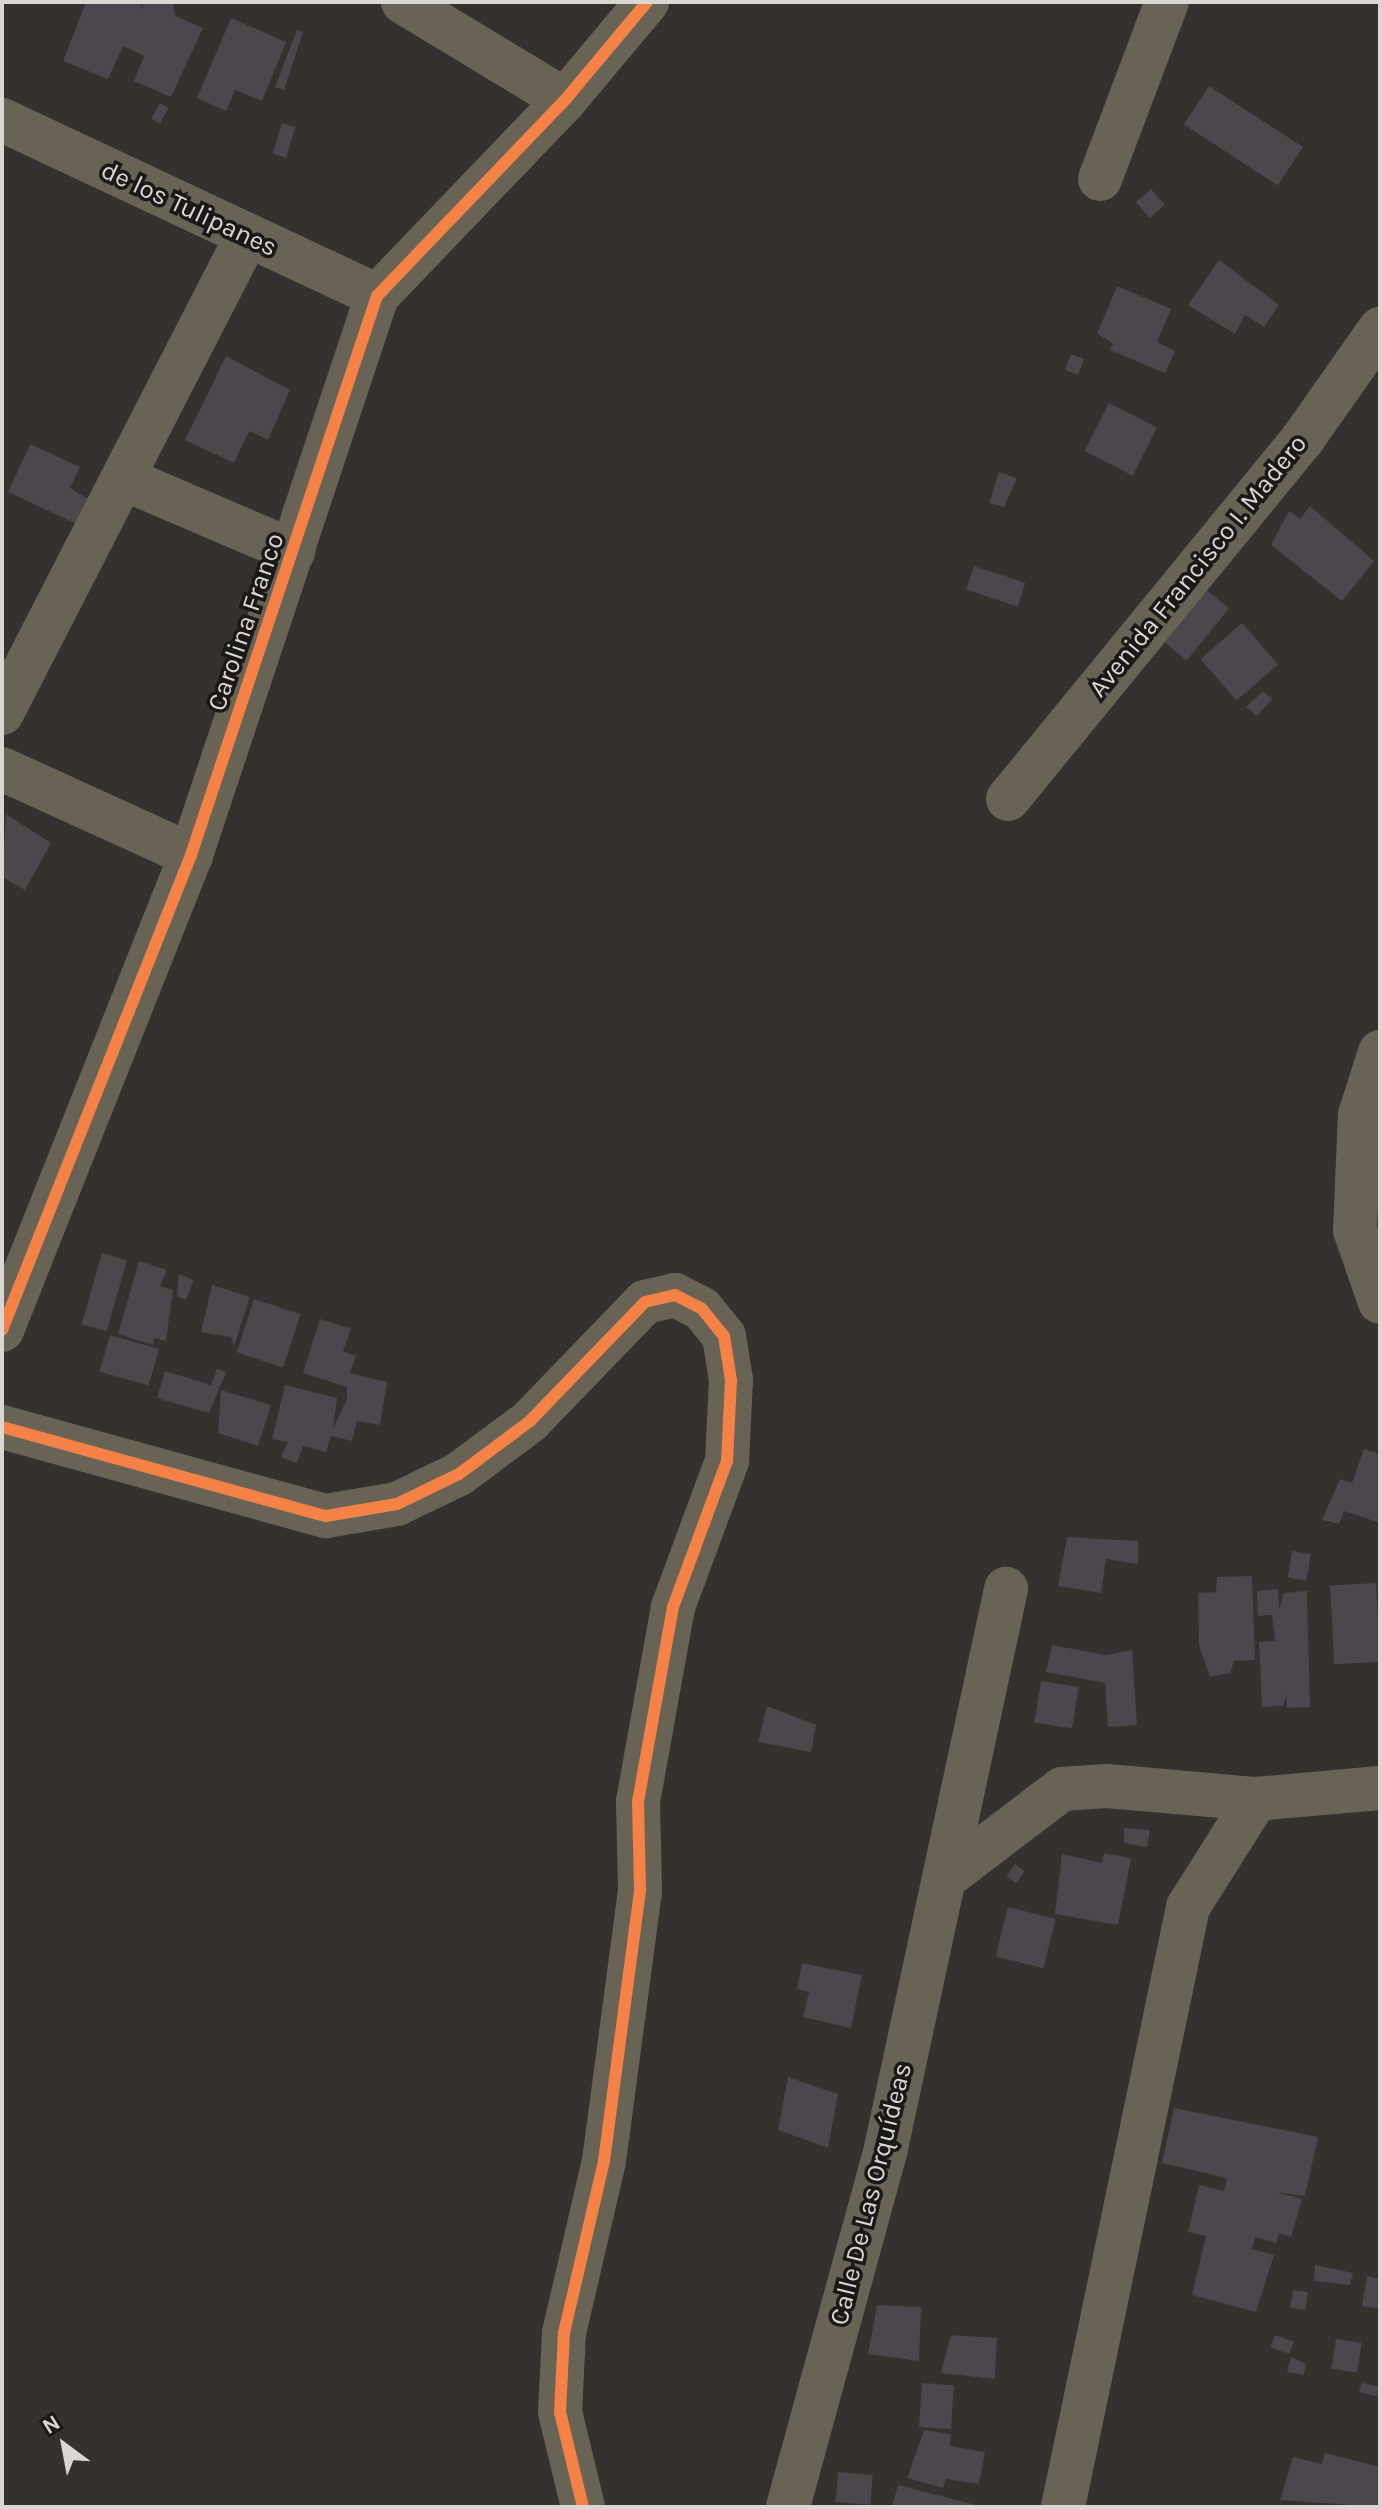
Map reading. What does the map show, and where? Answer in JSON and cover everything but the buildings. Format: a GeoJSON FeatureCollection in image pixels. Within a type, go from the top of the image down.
{"type":"FeatureCollection","features":[{"type":"Feature","properties":{"kind":"street"},"geometry":{"type":"LineString","coordinates":[[403,2],[565,100]]}},
{"type":"Feature","properties":{"kind":"street","name":"Carolina Franco"},"geometry":{"type":"LineString","coordinates":[[2,1330],[191,855],[377,296],[565,100],[647,2]]}},
{"type":"Feature","properties":{"kind":"street"},"geometry":{"type":"LineString","coordinates":[[1100,179],[1167,2]]}},
{"type":"Feature","properties":{"kind":"street","name":"de los Tulipanes"},"geometry":{"type":"LineString","coordinates":[[2,120],[246,238],[377,296]]}},
{"type":"Feature","properties":{"kind":"street"},"geometry":{"type":"LineString","coordinates":[[2,713],[127,480],[246,238]]}},
{"type":"Feature","properties":{"kind":"street","name":"Avenida Francisco I. Madero"},"geometry":{"type":"LineString","coordinates":[[1008,799],[1302,440],[1380,329]]}},
{"type":"Feature","properties":{"kind":"street"},"geometry":{"type":"LineString","coordinates":[[127,480],[293,551]]}},
{"type":"Feature","properties":{"kind":"street"},"geometry":{"type":"LineString","coordinates":[[2,769],[191,855]]}},
{"type":"Feature","properties":{"kind":"street"},"geometry":{"type":"LineString","coordinates":[[1380,1052],[1360,1115],[1355,1230],[1380,1302]]}},
{"type":"Feature","properties":{"kind":"street"},"geometry":{"type":"LineString","coordinates":[[2,1427],[326,1516],[397,1504],[459,1474],[530,1421],[645,1302],[675,1295],[702,1309],[724,1336],[731,1380],[727,1461],[673,1607],[638,1801],[640,1891],[604,2161],[564,2333],[560,2412],[583,2507]]}},
{"type":"Feature","properties":{"kind":"street","name":"Calle De Las Orquídeas"},"geometry":{"type":"LineString","coordinates":[[788,2507],[886,2148],[1006,1589]]}},
{"type":"Feature","properties":{"kind":"street"},"geometry":{"type":"LineString","coordinates":[[945,1878],[1062,1789],[1107,1786],[1256,1799],[1380,1788]]}},
{"type":"Feature","properties":{"kind":"street"},"geometry":{"type":"LineString","coordinates":[[1063,2507],[1188,1907],[1256,1799]]}},
{"type":"Feature","properties":{"kind":"cycle path"},"geometry":{"type":"LineString","coordinates":[[2,1330],[191,855],[377,296],[565,100],[647,2]]}},
{"type":"Feature","properties":{"kind":"cycle path"},"geometry":{"type":"LineString","coordinates":[[2,1427],[326,1516],[397,1504],[459,1474],[530,1421],[645,1302],[675,1295],[702,1309],[724,1336],[731,1380],[727,1461],[673,1607],[638,1801],[640,1891],[604,2161],[564,2333],[560,2412],[583,2507]]}}]}
